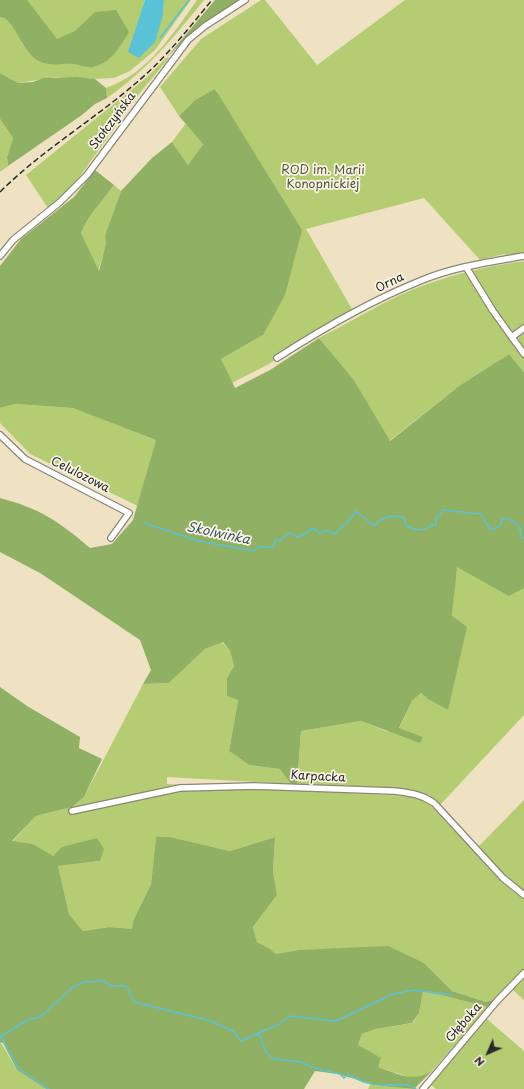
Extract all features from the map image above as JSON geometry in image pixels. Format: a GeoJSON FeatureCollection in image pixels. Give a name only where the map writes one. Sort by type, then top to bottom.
{"type":"FeatureCollection","features":[{"type":"Feature","properties":{"kind":"street","name":"Stołczyńska"},"geometry":{"type":"LineString","coordinates":[[0,256],[13,240],[73,191],[188,40],[205,26],[245,0]]}},
{"type":"Feature","properties":{"kind":"street","name":"Orna"},"geometry":{"type":"LineString","coordinates":[[277,358],[346,317],[421,280],[466,267],[524,256]]}},
{"type":"Feature","properties":{"kind":"street"},"geometry":{"type":"LineString","coordinates":[[466,267],[493,310],[524,354]]}},
{"type":"Feature","properties":{"kind":"street"},"geometry":{"type":"LineString","coordinates":[[512,337],[524,328]]}},
{"type":"Feature","properties":{"kind":"street","name":"Celulozowa"},"geometry":{"type":"LineString","coordinates":[[0,435],[25,459],[129,513],[111,538]]}},
{"type":"Feature","properties":{"kind":"street","name":"Karpacka"},"geometry":{"type":"LineString","coordinates":[[72,811],[180,788],[254,786],[413,793],[424,796],[434,803],[503,878],[524,895]]}},
{"type":"Feature","properties":{"kind":"street","name":"Głęboka"},"geometry":{"type":"LineString","coordinates":[[423,1089],[497,1001],[524,973]]}},
{"type":"Feature","properties":{"kind":"green space"},"geometry":{"type":"Polygon","coordinates":[[[0,0],[145,0],[139,21],[163,15],[164,0],[191,0],[155,50],[130,71],[114,78],[95,79],[56,77],[18,83],[0,73],[0,0]]]}},
{"type":"Feature","properties":{"kind":"green space"},"geometry":{"type":"Polygon","coordinates":[[[0,0],[27,0],[57,39],[75,31],[95,12],[116,10],[129,32],[114,54],[99,65],[86,67],[75,64],[43,63],[33,57],[28,51],[10,23],[0,17],[0,0]]]}},
{"type":"Feature","properties":{"kind":"green space"},"geometry":{"type":"Polygon","coordinates":[[[197,0],[204,0],[182,27],[135,76],[107,98],[106,88],[121,82],[134,73],[158,52],[197,0]]]}},
{"type":"Feature","properties":{"kind":"green space"},"geometry":{"type":"Polygon","coordinates":[[[215,0],[240,0],[197,28],[166,58],[215,0]]]}},
{"type":"Feature","properties":{"kind":"green space","name":"ROD im. Marii Konopnickiej"},"geometry":{"type":"Polygon","coordinates":[[[261,0],[265,0],[317,65],[405,0],[524,0],[524,254],[509,257],[504,254],[480,260],[424,198],[306,229],[353,311],[267,365],[232,383],[221,359],[263,335],[216,89],[195,100],[179,116],[160,87],[201,39],[261,0]]]}},
{"type":"Feature","properties":{"kind":"green space"},"geometry":{"type":"Polygon","coordinates":[[[166,58],[169,58],[139,94],[70,190],[48,208],[26,175],[146,78],[166,58]]]}},
{"type":"Feature","properties":{"kind":"green space"},"geometry":{"type":"Polygon","coordinates":[[[0,73],[18,83],[33,82],[43,78],[76,77],[95,79],[106,88],[107,98],[95,104],[82,115],[8,166],[7,157],[13,138],[0,119],[0,73]]]}},
{"type":"Feature","properties":{"kind":"green space"},"geometry":{"type":"Polygon","coordinates":[[[215,89],[302,230],[285,295],[263,335],[221,359],[235,388],[270,370],[319,338],[354,380],[390,441],[459,386],[509,354],[524,372],[524,588],[509,596],[457,567],[452,616],[467,627],[448,710],[428,699],[421,693],[412,701],[399,728],[423,737],[420,743],[361,721],[301,731],[297,784],[291,784],[280,769],[249,765],[229,751],[238,700],[227,696],[227,678],[234,666],[230,651],[223,642],[205,649],[169,683],[143,684],[151,670],[140,640],[40,573],[0,552],[0,498],[38,511],[59,523],[90,548],[112,544],[133,520],[156,440],[73,408],[15,404],[0,408],[0,266],[21,239],[74,197],[95,170],[114,185],[92,214],[81,233],[99,271],[106,244],[105,235],[121,191],[152,158],[172,142],[188,165],[203,144],[179,116],[195,100],[215,89]]]}},
{"type":"Feature","properties":{"kind":"green space"},"geometry":{"type":"Polygon","coordinates":[[[0,119],[13,138],[7,157],[8,166],[0,172],[0,119]]]}},
{"type":"Feature","properties":{"kind":"green space"},"geometry":{"type":"Polygon","coordinates":[[[186,123],[203,144],[188,165],[172,142],[186,123]]]}},
{"type":"Feature","properties":{"kind":"green space"},"geometry":{"type":"Polygon","coordinates":[[[114,185],[121,191],[105,235],[107,244],[98,271],[81,233],[92,214],[114,185]]]}},
{"type":"Feature","properties":{"kind":"green space"},"geometry":{"type":"Polygon","coordinates":[[[524,261],[524,372],[509,354],[459,386],[389,441],[354,380],[319,338],[400,295],[430,283],[492,266],[524,261]]]}},
{"type":"Feature","properties":{"kind":"green space"},"geometry":{"type":"Polygon","coordinates":[[[15,404],[74,408],[156,440],[138,506],[30,454],[0,423],[0,408],[15,404]]]}},
{"type":"Feature","properties":{"kind":"green space"},"geometry":{"type":"Polygon","coordinates":[[[524,455],[524,715],[440,805],[429,795],[415,791],[297,784],[301,731],[361,721],[386,731],[423,737],[399,729],[412,701],[421,693],[428,699],[452,616],[455,581],[268,578],[134,512],[524,455]]]}},
{"type":"Feature","properties":{"kind":"green space"},"geometry":{"type":"Polygon","coordinates":[[[222,642],[230,651],[234,666],[227,678],[238,700],[229,751],[249,765],[281,769],[291,784],[167,777],[167,784],[410,796],[423,799],[501,880],[524,896],[524,969],[496,999],[486,1002],[452,991],[424,963],[339,949],[298,950],[276,954],[269,948],[257,942],[253,927],[277,895],[273,871],[275,837],[230,851],[170,837],[156,837],[151,884],[133,921],[132,929],[109,927],[83,931],[69,914],[58,866],[100,861],[50,856],[33,844],[12,842],[36,816],[72,807],[84,797],[143,684],[169,683],[205,649],[222,642]]]}},
{"type":"Feature","properties":{"kind":"green space"},"geometry":{"type":"Polygon","coordinates":[[[0,687],[27,706],[80,737],[79,748],[102,759],[84,797],[72,807],[36,816],[12,841],[33,844],[53,856],[62,847],[97,838],[104,849],[100,861],[58,866],[69,914],[83,931],[109,927],[132,929],[133,921],[151,884],[156,837],[170,837],[230,851],[275,837],[273,871],[277,895],[253,927],[257,942],[269,948],[276,954],[298,950],[388,946],[424,963],[452,991],[486,1002],[496,999],[488,1007],[423,992],[419,1013],[412,1023],[376,1029],[362,1034],[358,1045],[381,1058],[378,1067],[399,1075],[412,1077],[425,1075],[432,1071],[414,1089],[381,1086],[337,1074],[315,1071],[304,1089],[46,1089],[17,1070],[3,1043],[0,1042],[0,687]]]}},
{"type":"Feature","properties":{"kind":"green space"},"geometry":{"type":"Polygon","coordinates":[[[524,800],[524,891],[505,875],[478,847],[524,800]]]}},
{"type":"Feature","properties":{"kind":"green space"},"geometry":{"type":"Polygon","coordinates":[[[524,979],[524,1000],[513,990],[524,979]]]}},
{"type":"Feature","properties":{"kind":"green space"},"geometry":{"type":"Polygon","coordinates":[[[423,992],[488,1007],[432,1071],[423,1077],[412,1078],[378,1067],[358,1045],[362,1034],[376,1029],[413,1023],[419,1013],[423,992]]]}},
{"type":"Feature","properties":{"kind":"green space"},"geometry":{"type":"Polygon","coordinates":[[[487,1019],[524,1051],[524,1089],[436,1089],[430,1084],[487,1019]]]}},
{"type":"Feature","properties":{"kind":"green space"},"geometry":{"type":"Polygon","coordinates":[[[0,1041],[17,1070],[46,1089],[0,1089],[0,1041]]]}},
{"type":"Feature","properties":{"kind":"green space"},"geometry":{"type":"Polygon","coordinates":[[[371,1083],[381,1086],[414,1089],[368,1089],[371,1083]]]}},
{"type":"Feature","properties":{"kind":"water"},"geometry":{"type":"Polygon","coordinates":[[[145,0],[164,0],[163,15],[155,42],[139,58],[128,52],[145,0]]]}},
{"type":"Feature","properties":{"kind":"waterway"},"geometry":{"type":"LineString","coordinates":[[160,38],[189,0]]}},
{"type":"Feature","properties":{"kind":"waterway","name":"Skolwinka"},"geometry":{"type":"LineString","coordinates":[[144,523],[198,541],[254,551],[258,547],[273,547],[276,539],[279,541],[289,533],[299,537],[314,528],[320,534],[325,530],[334,534],[345,525],[356,511],[374,526],[384,518],[398,516],[403,517],[407,526],[420,530],[436,525],[436,518],[444,510],[481,514],[489,528],[494,529],[500,526],[502,520],[506,518],[518,525],[521,537],[524,538]]}},
{"type":"Feature","properties":{"kind":"waterway"},"geometry":{"type":"LineString","coordinates":[[1,1036],[28,1020],[40,1017],[73,987],[84,982],[105,981],[110,986],[126,986],[134,1002],[211,1021],[233,1031],[241,1041],[279,1024],[290,1016],[336,1021],[393,994],[414,990],[452,995]]}},
{"type":"Feature","properties":{"kind":"waterway"},"geometry":{"type":"LineString","coordinates":[[256,1034],[260,1036],[266,1052],[274,1059],[301,1062],[314,1068],[340,1074],[344,1078],[348,1074],[356,1079],[371,1084],[410,1085],[416,1089]]}},
{"type":"Feature","properties":{"kind":"waterway"},"geometry":{"type":"LineString","coordinates":[[0,1035],[19,1069],[49,1089]]}},
{"type":"Feature","properties":{"kind":"railway"},"geometry":{"type":"LineString","coordinates":[[0,192],[32,163],[147,74],[176,43],[212,0]]}}]}
